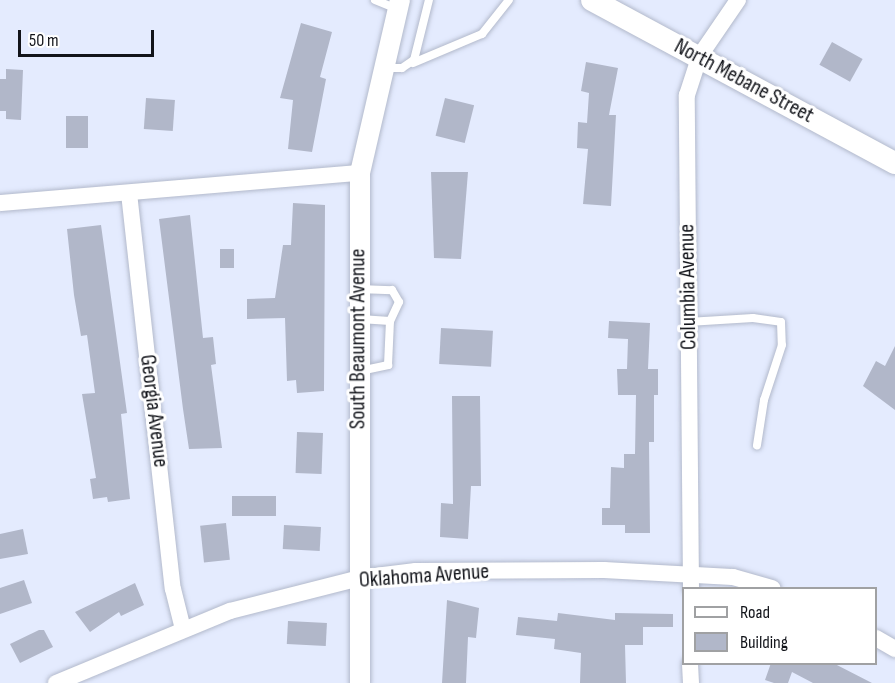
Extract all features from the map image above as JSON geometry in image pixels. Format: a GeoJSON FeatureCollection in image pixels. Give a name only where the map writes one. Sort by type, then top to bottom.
{"type":"FeatureCollection","features":[{"type":"Feature","properties":{"kind":"main road","name":"North Mebane Street"},"geometry":{"type":"LineString","coordinates":[[592,0],[895,163]]}},
{"type":"Feature","properties":{"kind":"street","name":"Columbia Avenue"},"geometry":{"type":"LineString","coordinates":[[691,581],[687,95],[699,57],[738,0]]}},
{"type":"Feature","properties":{"kind":"street","name":"South Beaumont Avenue"},"geometry":{"type":"LineString","coordinates":[[360,683],[357,318],[360,173],[380,67],[399,4]]}},
{"type":"Feature","properties":{"kind":"street"},"geometry":{"type":"LineString","coordinates":[[0,202],[360,173]]}},
{"type":"Feature","properties":{"kind":"street","name":"Georgia Avenue"},"geometry":{"type":"LineString","coordinates":[[129,193],[173,589],[183,628]]}},
{"type":"Feature","properties":{"kind":"street","name":"Oklahoma Avenue"},"geometry":{"type":"LineString","coordinates":[[56,683],[183,628],[278,597],[359,578],[428,571],[691,581],[760,587]]}},
{"type":"Feature","properties":{"kind":"street"},"geometry":{"type":"LineString","coordinates":[[877,639],[895,649]]}},
{"type":"Feature","properties":{"kind":"street"},"geometry":{"type":"LineString","coordinates":[[690,665],[691,683]]}},
{"type":"Feature","properties":{"kind":"lane"},"geometry":{"type":"LineString","coordinates":[[375,0],[399,4]]}},
{"type":"Feature","properties":{"kind":"lane"},"geometry":{"type":"LineString","coordinates":[[412,63],[429,0]]}},
{"type":"Feature","properties":{"kind":"lane"},"geometry":{"type":"LineString","coordinates":[[380,67],[402,68],[482,34],[509,0]]}},
{"type":"Feature","properties":{"kind":"lane"},"geometry":{"type":"LineString","coordinates":[[358,289],[397,293],[398,312],[390,321],[388,365],[358,371]]}},
{"type":"Feature","properties":{"kind":"lane"},"geometry":{"type":"LineString","coordinates":[[357,318],[390,321]]}},
{"type":"Feature","properties":{"kind":"lane"},"geometry":{"type":"LineString","coordinates":[[688,322],[753,318],[781,322],[782,345],[764,400],[757,445]]}},
{"type":"Feature","properties":{"kind":"building"},"geometry":{"type":"Polygon","coordinates":[[[301,23],[332,32],[320,77],[326,79],[312,152],[288,149],[293,100],[280,98],[301,23]]]}},
{"type":"Feature","properties":{"kind":"building"},"geometry":{"type":"Polygon","coordinates":[[[832,42],[863,59],[850,82],[819,65],[832,42]]]}},
{"type":"Feature","properties":{"kind":"building"},"geometry":{"type":"Polygon","coordinates":[[[586,62],[618,68],[609,115],[616,115],[611,206],[583,204],[588,149],[577,148],[578,122],[587,123],[589,93],[581,91],[586,62]]]}},
{"type":"Feature","properties":{"kind":"building"},"geometry":{"type":"Polygon","coordinates":[[[6,69],[23,70],[21,120],[6,119],[6,111],[0,111],[0,79],[6,79],[6,69]]]}},
{"type":"Feature","properties":{"kind":"building"},"geometry":{"type":"Polygon","coordinates":[[[146,98],[175,100],[173,131],[144,129],[146,98]]]}},
{"type":"Feature","properties":{"kind":"building"},"geometry":{"type":"Polygon","coordinates":[[[445,98],[474,105],[465,143],[436,136],[445,98]]]}},
{"type":"Feature","properties":{"kind":"building"},"geometry":{"type":"Polygon","coordinates":[[[66,116],[88,116],[88,148],[66,148],[66,116]]]}},
{"type":"Feature","properties":{"kind":"building"},"geometry":{"type":"Polygon","coordinates":[[[431,172],[468,172],[461,259],[434,258],[431,172]]]}},
{"type":"Feature","properties":{"kind":"building"},"geometry":{"type":"Polygon","coordinates":[[[293,203],[325,205],[324,391],[297,393],[296,380],[287,381],[285,318],[247,319],[247,299],[275,298],[283,245],[291,245],[293,203]]]}},
{"type":"Feature","properties":{"kind":"building"},"geometry":{"type":"Polygon","coordinates":[[[190,215],[203,338],[213,337],[216,364],[211,365],[222,448],[189,449],[183,409],[159,219],[190,215]]]}},
{"type":"Feature","properties":{"kind":"building"},"geometry":{"type":"Polygon","coordinates":[[[101,225],[127,413],[121,414],[130,499],[108,502],[107,497],[93,499],[90,479],[96,478],[82,394],[95,393],[87,335],[81,336],[74,295],[67,229],[101,225]]]}},
{"type":"Feature","properties":{"kind":"building"},"geometry":{"type":"Polygon","coordinates":[[[220,249],[234,249],[234,268],[220,268],[220,249]]]}},
{"type":"Feature","properties":{"kind":"building"},"geometry":{"type":"Polygon","coordinates":[[[609,321],[650,323],[648,369],[658,369],[658,395],[654,395],[654,442],[649,442],[650,533],[625,533],[625,525],[602,525],[602,508],[610,508],[611,467],[624,468],[624,454],[635,454],[636,395],[618,395],[617,369],[627,369],[628,339],[608,338],[609,321]]]}},
{"type":"Feature","properties":{"kind":"building"},"geometry":{"type":"Polygon","coordinates":[[[441,328],[493,331],[491,367],[439,364],[441,328]]]}},
{"type":"Feature","properties":{"kind":"building"},"geometry":{"type":"Polygon","coordinates":[[[895,346],[895,410],[863,386],[876,361],[885,366],[895,346]]]}},
{"type":"Feature","properties":{"kind":"building"},"geometry":{"type":"Polygon","coordinates":[[[452,396],[480,396],[481,486],[471,486],[468,539],[440,537],[441,503],[453,504],[452,396]]]}},
{"type":"Feature","properties":{"kind":"building"},"geometry":{"type":"Polygon","coordinates":[[[297,432],[323,433],[322,474],[296,473],[297,432]]]}},
{"type":"Feature","properties":{"kind":"building"},"geometry":{"type":"Polygon","coordinates":[[[232,496],[276,496],[276,516],[232,516],[232,496]]]}},
{"type":"Feature","properties":{"kind":"building"},"geometry":{"type":"Polygon","coordinates":[[[226,523],[230,560],[204,563],[200,526],[226,523]]]}},
{"type":"Feature","properties":{"kind":"building"},"geometry":{"type":"Polygon","coordinates":[[[284,525],[321,527],[320,551],[283,549],[284,525]]]}},
{"type":"Feature","properties":{"kind":"building"},"geometry":{"type":"Polygon","coordinates":[[[23,529],[28,554],[0,559],[0,534],[23,529]]]}},
{"type":"Feature","properties":{"kind":"building"},"geometry":{"type":"Polygon","coordinates":[[[24,580],[32,603],[0,614],[0,588],[24,580]]]}},
{"type":"Feature","properties":{"kind":"building"},"geometry":{"type":"Polygon","coordinates":[[[135,583],[144,605],[121,616],[119,612],[90,632],[75,612],[135,583]]]}},
{"type":"Feature","properties":{"kind":"building"},"geometry":{"type":"Polygon","coordinates":[[[447,600],[479,608],[476,638],[468,637],[466,683],[442,683],[447,600]]]}},
{"type":"Feature","properties":{"kind":"building"},"geometry":{"type":"Polygon","coordinates":[[[558,613],[615,620],[615,613],[673,614],[673,627],[643,627],[643,645],[625,645],[626,683],[580,683],[581,653],[554,649],[555,639],[516,635],[518,617],[557,621],[558,613]]]}},
{"type":"Feature","properties":{"kind":"building"},"geometry":{"type":"Polygon","coordinates":[[[288,621],[327,623],[326,646],[287,644],[288,621]]]}},
{"type":"Feature","properties":{"kind":"building"},"geometry":{"type":"Polygon","coordinates":[[[39,630],[44,630],[53,647],[20,663],[10,644],[39,630]]]}},
{"type":"Feature","properties":{"kind":"building"},"geometry":{"type":"Polygon","coordinates":[[[770,665],[837,665],[872,683],[813,683],[792,672],[788,683],[774,683],[765,680],[770,665]]]}}]}
